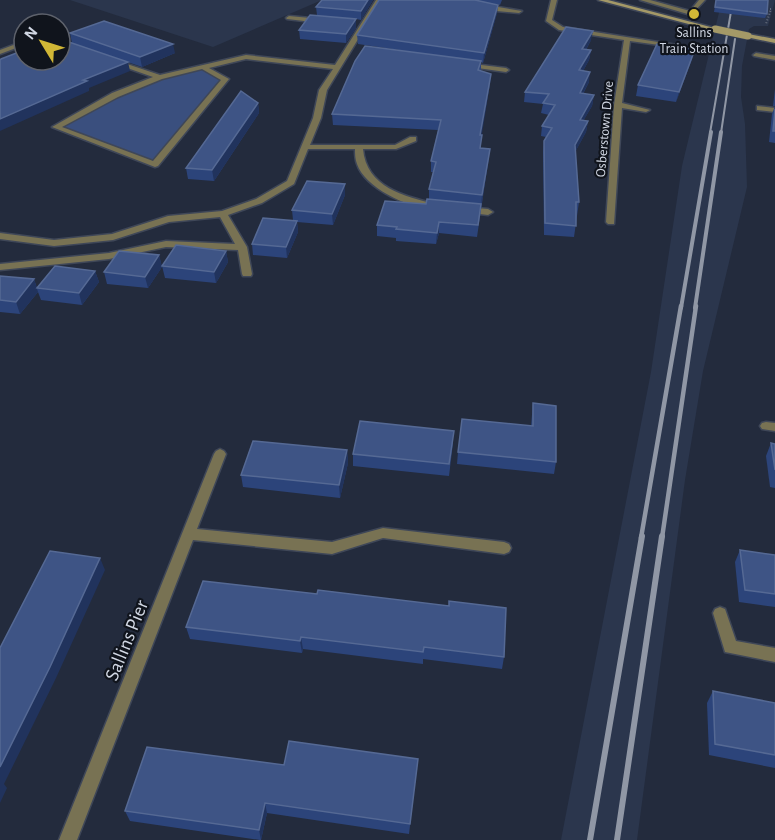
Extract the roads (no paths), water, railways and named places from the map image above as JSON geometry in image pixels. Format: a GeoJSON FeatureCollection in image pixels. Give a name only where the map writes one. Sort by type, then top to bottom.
{"type":"FeatureCollection","features":[{"type":"Feature","properties":{"kind":"street"},"geometry":{"type":"LineString","coordinates":[[0,236],[54,243],[113,237],[168,219],[223,214],[260,201],[291,182],[307,147],[323,90],[347,48],[379,0]]}},
{"type":"Feature","properties":{"kind":"street"},"geometry":{"type":"LineString","coordinates":[[449,0],[486,8],[519,11]]}},
{"type":"Feature","properties":{"kind":"street"},"geometry":{"type":"LineString","coordinates":[[554,0],[549,21],[561,29],[675,45]]}},
{"type":"Feature","properties":{"kind":"street"},"geometry":{"type":"LineString","coordinates":[[601,0],[715,29],[775,41]]}},
{"type":"Feature","properties":{"kind":"street"},"geometry":{"type":"LineString","coordinates":[[646,0],[691,13],[702,0]]}},
{"type":"Feature","properties":{"kind":"street"},"geometry":{"type":"LineString","coordinates":[[289,18],[331,22]]}},
{"type":"Feature","properties":{"kind":"street"},"geometry":{"type":"LineString","coordinates":[[352,24],[363,24]]}},
{"type":"Feature","properties":{"kind":"street","name":"Osberstown Drive"},"geometry":{"type":"LineString","coordinates":[[611,222],[618,105],[627,39]]}},
{"type":"Feature","properties":{"kind":"street"},"geometry":{"type":"LineString","coordinates":[[347,48],[357,49]]}},
{"type":"Feature","properties":{"kind":"street"},"geometry":{"type":"LineString","coordinates":[[756,55],[775,58]]}},
{"type":"Feature","properties":{"kind":"street"},"geometry":{"type":"LineString","coordinates":[[203,67],[225,79],[156,164],[56,127],[115,95],[160,77],[229,59],[246,57],[336,67]]}},
{"type":"Feature","properties":{"kind":"street"},"geometry":{"type":"LineString","coordinates":[[105,58],[160,77]]}},
{"type":"Feature","properties":{"kind":"street"},"geometry":{"type":"LineString","coordinates":[[458,65],[506,70]]}},
{"type":"Feature","properties":{"kind":"street"},"geometry":{"type":"LineString","coordinates":[[618,105],[646,110]]}},
{"type":"Feature","properties":{"kind":"street"},"geometry":{"type":"LineString","coordinates":[[760,108],[775,110]]}},
{"type":"Feature","properties":{"kind":"street"},"geometry":{"type":"LineString","coordinates":[[307,147],[396,147],[413,139]]}},
{"type":"Feature","properties":{"kind":"street"},"geometry":{"type":"LineString","coordinates":[[359,147],[362,166],[386,190],[414,202],[442,207]]}},
{"type":"Feature","properties":{"kind":"street"},"geometry":{"type":"LineString","coordinates":[[453,208],[488,212]]}},
{"type":"Feature","properties":{"kind":"street"},"geometry":{"type":"LineString","coordinates":[[223,214],[243,247],[247,274]]}},
{"type":"Feature","properties":{"kind":"street"},"geometry":{"type":"LineString","coordinates":[[0,267],[109,256],[166,244],[243,247]]}},
{"type":"Feature","properties":{"kind":"street","name":"Sallins Pier"},"geometry":{"type":"LineString","coordinates":[[68,840],[220,454]]}},
{"type":"Feature","properties":{"kind":"street"},"geometry":{"type":"LineString","coordinates":[[190,534],[332,548],[383,533],[504,548]]}},
{"type":"Feature","properties":{"kind":"street"},"geometry":{"type":"LineString","coordinates":[[720,613],[730,647],[775,655]]}},
{"type":"Feature","properties":{"kind":"railway"},"geometry":{"type":"LineString","coordinates":[[710,133],[733,0]]}},
{"type":"Feature","properties":{"kind":"railway"},"geometry":{"type":"LineString","coordinates":[[721,133],[735,39]]}},
{"type":"Feature","properties":{"kind":"railway"},"geometry":{"type":"LineString","coordinates":[[681,308],[711,132]]}},
{"type":"Feature","properties":{"kind":"railway"},"geometry":{"type":"LineString","coordinates":[[695,308],[721,132]]}},
{"type":"Feature","properties":{"kind":"railway"},"geometry":{"type":"LineString","coordinates":[[641,538],[681,306]]}},
{"type":"Feature","properties":{"kind":"railway"},"geometry":{"type":"LineString","coordinates":[[662,538],[696,306]]}},
{"type":"Feature","properties":{"kind":"railway"},"geometry":{"type":"LineString","coordinates":[[590,840],[642,536]]}},
{"type":"Feature","properties":{"kind":"railway"},"geometry":{"type":"LineString","coordinates":[[617,840],[662,536]]}},
{"type":"Feature","properties":{"kind":"place","name":"Sallins Train Station"},"geometry":{"type":"Point","coordinates":[694,14]}}]}
